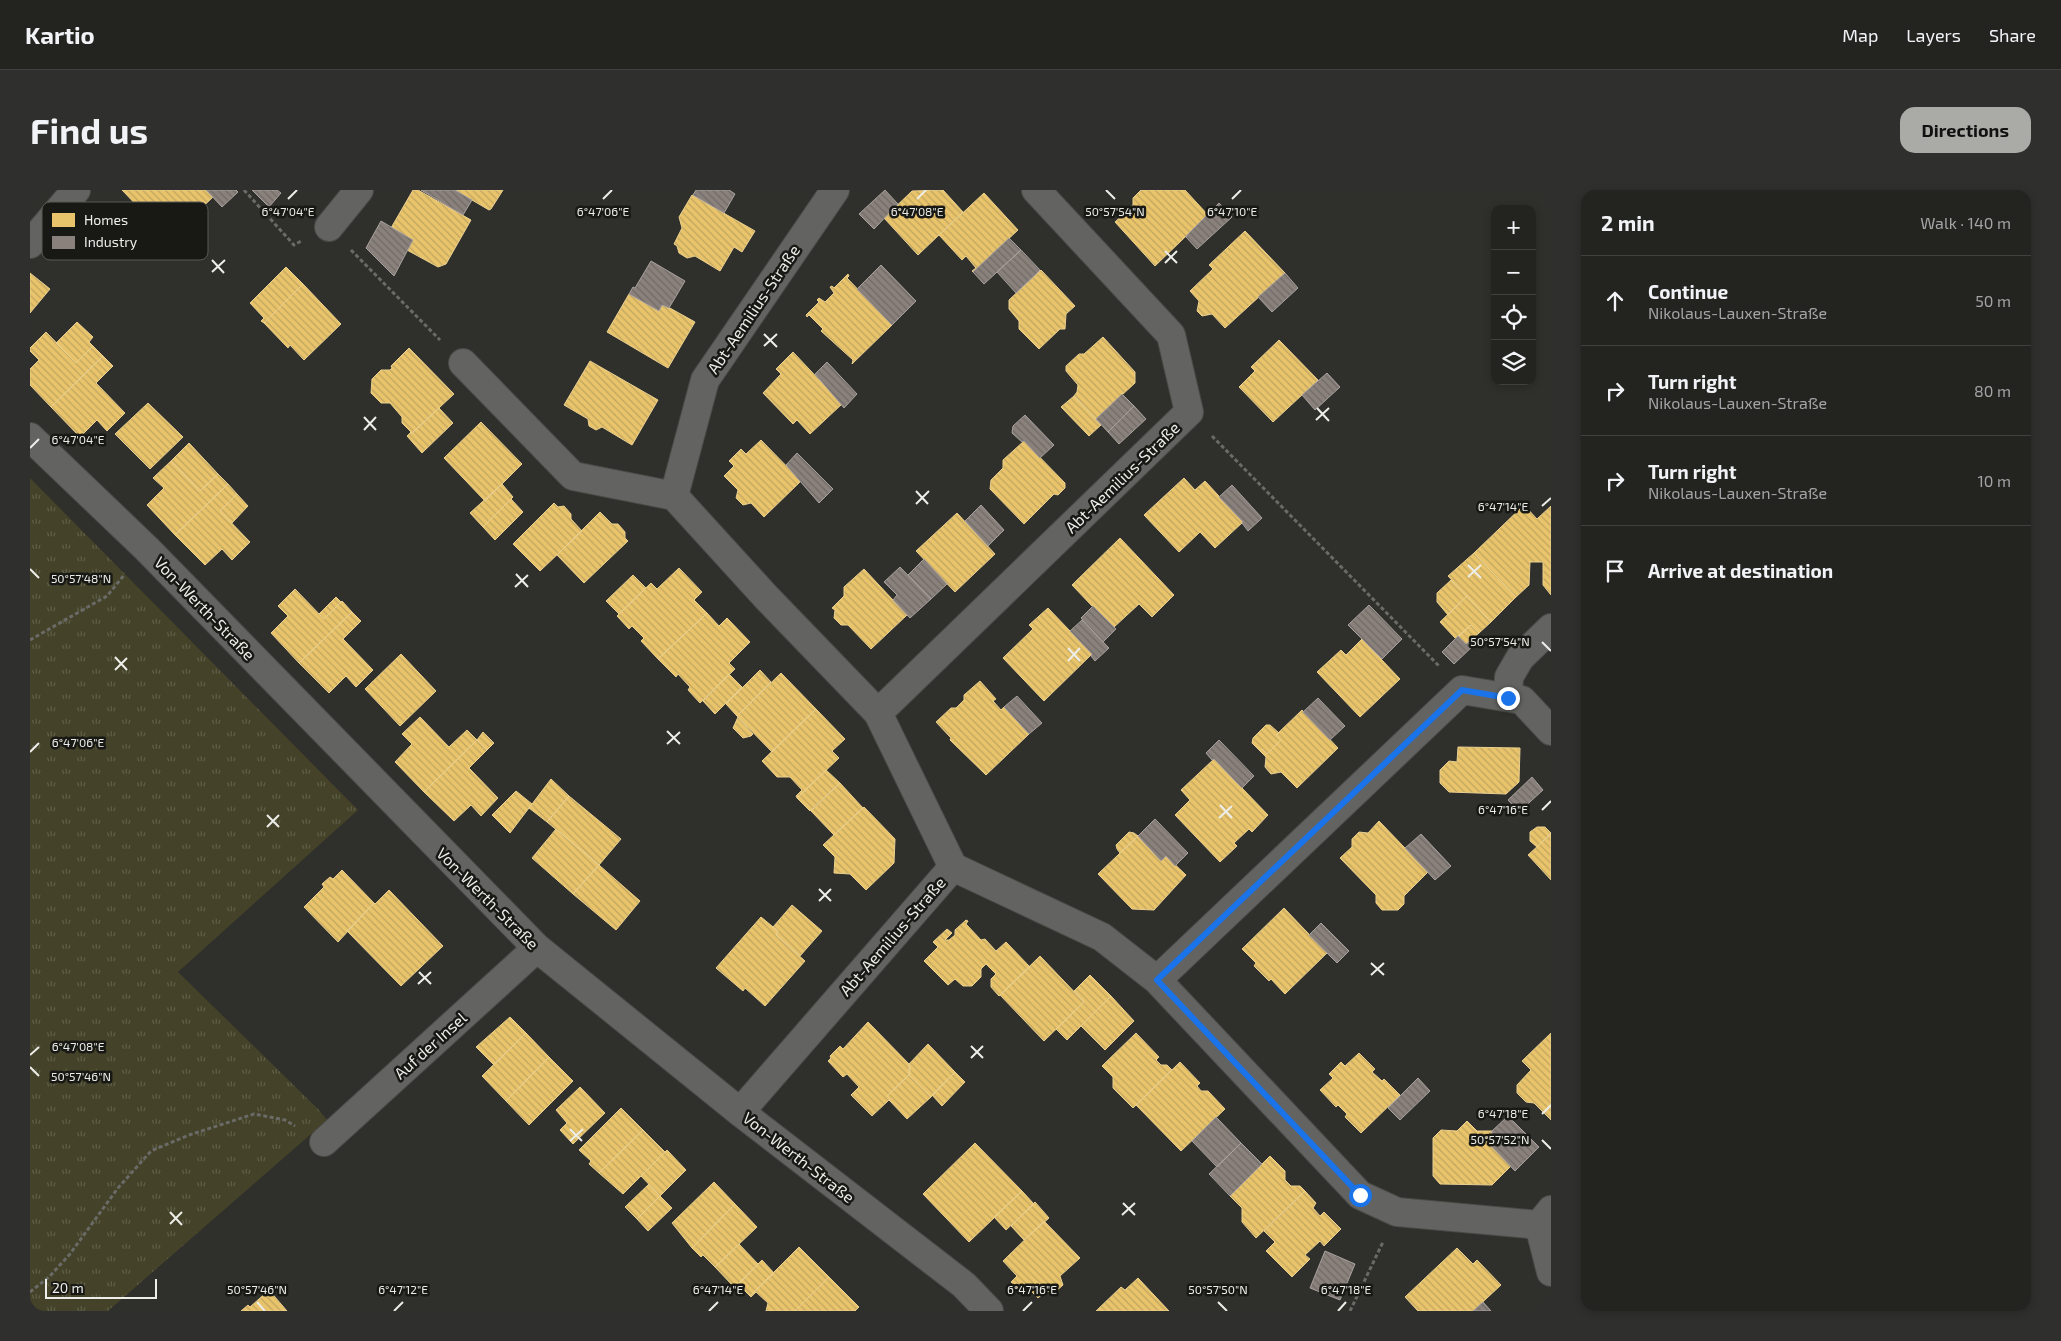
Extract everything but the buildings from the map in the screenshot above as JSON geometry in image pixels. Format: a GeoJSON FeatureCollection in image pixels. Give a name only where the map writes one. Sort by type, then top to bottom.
{"type":"FeatureCollection","features":[{"type":"Feature","properties":{"kind":"street"},"geometry":{"type":"LineString","coordinates":[[66,202],[76,190]]}},
{"type":"Feature","properties":{"kind":"street"},"geometry":{"type":"LineString","coordinates":[[329,227],[359,190]]}},
{"type":"Feature","properties":{"kind":"street","name":"Abt-Aemilius-Straße"},"geometry":{"type":"LineString","coordinates":[[740,1112],[952,867],[878,713],[766,597],[674,496],[705,380],[835,190]]}},
{"type":"Feature","properties":{"kind":"street","name":"Abt-Aemilius-Straße"},"geometry":{"type":"LineString","coordinates":[[878,713],[1189,412],[1171,335],[1036,190]]}},
{"type":"Feature","properties":{"kind":"street"},"geometry":{"type":"LineString","coordinates":[[30,244],[42,230]]}},
{"type":"Feature","properties":{"kind":"street"},"geometry":{"type":"LineString","coordinates":[[463,363],[573,476],[674,496]]}},
{"type":"Feature","properties":{"kind":"street","name":"Von-Werth-Straße"},"geometry":{"type":"LineString","coordinates":[[30,437],[147,549],[537,948],[740,1112],[964,1285],[989,1311]]}},
{"type":"Feature","properties":{"kind":"street"},"geometry":{"type":"LineString","coordinates":[[1508,698],[1509,677],[1520,658],[1551,628]]}},
{"type":"Feature","properties":{"kind":"street"},"geometry":{"type":"LineString","coordinates":[[1157,980],[1462,690],[1522,700],[1551,731]]}},
{"type":"Feature","properties":{"kind":"street"},"geometry":{"type":"LineString","coordinates":[[952,867],[1102,937],[1157,980],[1360,1195],[1397,1212],[1545,1217],[1551,1272]]}},
{"type":"Feature","properties":{"kind":"street","name":"Auf der Insel"},"geometry":{"type":"LineString","coordinates":[[324,1142],[537,948]]}},
{"type":"Feature","properties":{"kind":"path"},"geometry":{"type":"LineString","coordinates":[[244,190],[294,245],[329,227],[463,363]]}},
{"type":"Feature","properties":{"kind":"path"},"geometry":{"type":"LineString","coordinates":[[1189,412],[1462,690]]}},
{"type":"Feature","properties":{"kind":"path"},"geometry":{"type":"LineString","coordinates":[[30,640],[107,596],[147,549]]}},
{"type":"Feature","properties":{"kind":"path"},"geometry":{"type":"LineString","coordinates":[[30,1292],[48,1277],[70,1254],[118,1188],[151,1150],[189,1135],[254,1114],[285,1120],[324,1142]]}},
{"type":"Feature","properties":{"kind":"path"},"geometry":{"type":"LineString","coordinates":[[1350,1311],[1397,1212]]}},
{"type":"Feature","properties":{"kind":"green space"},"geometry":{"type":"Polygon","coordinates":[[[30,478],[358,810],[178,972],[327,1120],[108,1311],[30,1311],[30,478]]]}},
{"type":"Feature","properties":{"kind":"route"},"geometry":{"type":"LineString","coordinates":[[1360,1195],[1157,980],[1462,690],[1508,698]]}}]}
